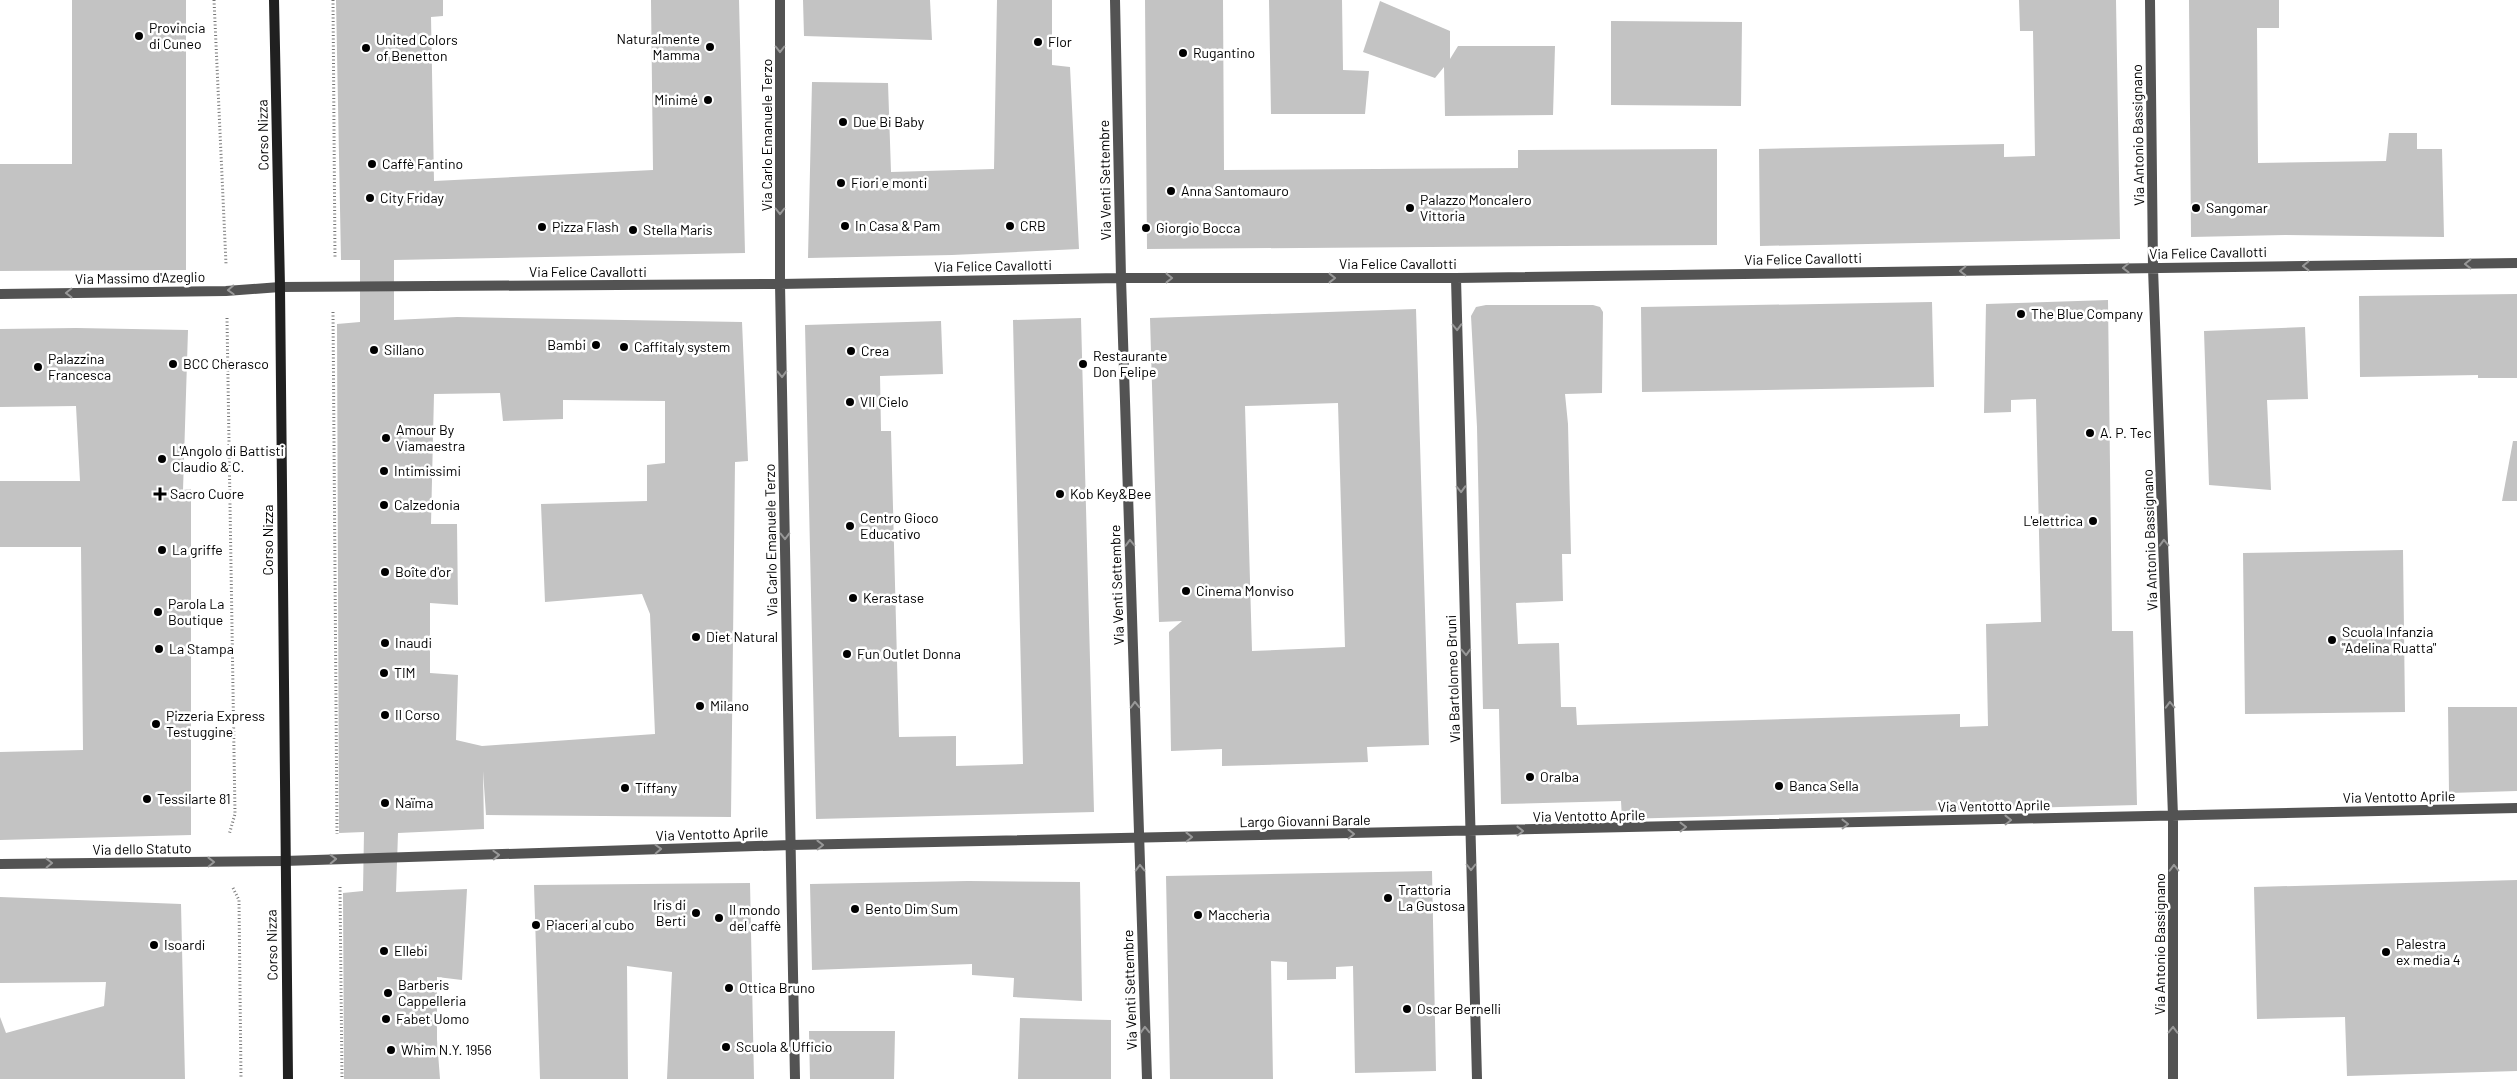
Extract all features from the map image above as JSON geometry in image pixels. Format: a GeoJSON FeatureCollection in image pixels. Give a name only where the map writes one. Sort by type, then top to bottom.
{"type":"FeatureCollection","features":[{"type":"Feature","properties":{"kind":"street","name":"Corso Nizza"},"geometry":{"type":"LineString","coordinates":[[274,0],[280,287],[284,861],[288,1079]]}},
{"type":"Feature","properties":{"kind":"street","name":"Via Carlo Emanuele Terzo"},"geometry":{"type":"LineString","coordinates":[[780,0],[780,284],[795,1079]]}},
{"type":"Feature","properties":{"kind":"street","name":"Via Venti Settembre"},"geometry":{"type":"LineString","coordinates":[[1115,0],[1120,278],[1147,1079]]}},
{"type":"Feature","properties":{"kind":"street","name":"Via Antonio Bassignano"},"geometry":{"type":"LineString","coordinates":[[2150,0],[2154,268],[2173,816],[2172,1079]]}},
{"type":"Feature","properties":{"kind":"street","name":"Via Felice Cavallotti"},"geometry":{"type":"LineString","coordinates":[[280,287],[780,284],[1120,278],[1456,278],[2517,264]]}},
{"type":"Feature","properties":{"kind":"street","name":"Via Bartolomeo Bruni"},"geometry":{"type":"LineString","coordinates":[[1456,278],[1472,830],[1477,1079]]}},
{"type":"Feature","properties":{"kind":"street","name":"Via Massimo d'Azeglio"},"geometry":{"type":"LineString","coordinates":[[0,294],[226,291],[280,287]]}},
{"type":"Feature","properties":{"kind":"street","name":"Via Ventotto Aprile"},"geometry":{"type":"LineString","coordinates":[[1472,830],[2517,808]]}},
{"type":"Feature","properties":{"kind":"street","name":"Largo Giovanni Barale"},"geometry":{"type":"LineString","coordinates":[[1140,838],[1472,830]]}},
{"type":"Feature","properties":{"kind":"street","name":"Via Ventotto Aprile"},"geometry":{"type":"LineString","coordinates":[[284,861],[791,845],[1140,838]]}},
{"type":"Feature","properties":{"kind":"street","name":"Via dello Statuto"},"geometry":{"type":"LineString","coordinates":[[0,864],[284,861]]}},
{"type":"Feature","properties":{"kind":"path"},"geometry":{"type":"LineString","coordinates":[[214,0],[226,291],[235,814],[229,832],[229,862],[230,882],[239,900],[241,1079]]}},
{"type":"Feature","properties":{"kind":"path"},"geometry":{"type":"LineString","coordinates":[[333,0],[335,287],[331,326],[337,840],[340,859],[342,1079]]}},
{"type":"Feature","properties":{"kind":"building"},"geometry":{"type":"Polygon","coordinates":[[[72,0],[186,0],[186,270],[0,271],[0,164],[72,164],[72,0]]]}},
{"type":"Feature","properties":{"kind":"building"},"geometry":{"type":"Polygon","coordinates":[[[336,0],[443,0],[443,16],[431,17],[434,181],[653,170],[651,0],[739,0],[745,253],[394,260],[394,320],[457,317],[742,322],[748,461],[735,462],[731,817],[486,815],[483,771],[484,829],[398,833],[396,892],[467,889],[462,980],[437,977],[437,1040],[440,1079],[344,1079],[343,893],[363,891],[364,832],[339,833],[337,324],[360,322],[360,260],[341,260],[336,0]],[[500,393],[434,394],[431,524],[457,524],[458,605],[430,603],[430,673],[458,675],[456,740],[482,746],[655,734],[650,614],[642,594],[545,602],[541,504],[647,501],[647,465],[665,463],[665,401],[563,400],[563,419],[503,421],[500,393]]]}},
{"type":"Feature","properties":{"kind":"building"},"geometry":{"type":"Polygon","coordinates":[[[803,0],[930,0],[932,40],[804,36],[803,0]]]}},
{"type":"Feature","properties":{"kind":"building"},"geometry":{"type":"Polygon","coordinates":[[[997,0],[1052,0],[1052,65],[1070,67],[1079,249],[952,255],[808,258],[812,82],[888,83],[891,172],[994,169],[997,0]]]}},
{"type":"Feature","properties":{"kind":"building"},"geometry":{"type":"Polygon","coordinates":[[[1145,0],[1223,0],[1224,170],[1518,168],[1518,150],[1717,149],[1717,245],[1147,249],[1145,0]]]}},
{"type":"Feature","properties":{"kind":"building"},"geometry":{"type":"Polygon","coordinates":[[[1269,0],[1342,0],[1343,70],[1369,71],[1365,114],[1271,114],[1269,0]]]}},
{"type":"Feature","properties":{"kind":"building"},"geometry":{"type":"Polygon","coordinates":[[[2019,0],[2116,0],[2120,239],[1760,246],[1759,149],[2004,144],[2004,157],[2035,156],[2033,31],[2020,31],[2019,0]]]}},
{"type":"Feature","properties":{"kind":"building"},"geometry":{"type":"Polygon","coordinates":[[[2189,0],[2279,0],[2279,28],[2257,28],[2258,163],[2386,161],[2389,133],[2417,133],[2417,149],[2442,149],[2444,237],[2285,235],[2191,237],[2189,0]]]}},
{"type":"Feature","properties":{"kind":"building"},"geometry":{"type":"Polygon","coordinates":[[[1380,1],[1450,31],[1450,59],[1458,46],[1555,46],[1553,115],[1445,116],[1444,67],[1435,78],[1363,52],[1380,1]]]}},
{"type":"Feature","properties":{"kind":"building"},"geometry":{"type":"Polygon","coordinates":[[[1611,21],[1742,22],[1741,106],[1611,105],[1611,21]]]}},
{"type":"Feature","properties":{"kind":"building"},"geometry":{"type":"Polygon","coordinates":[[[2517,294],[2517,378],[2478,378],[2478,375],[2360,377],[2359,296],[2517,294]]]}},
{"type":"Feature","properties":{"kind":"building"},"geometry":{"type":"Polygon","coordinates":[[[2108,300],[2112,631],[2133,631],[2137,805],[1622,819],[1621,801],[1501,804],[1499,709],[1483,709],[1477,427],[1471,316],[1476,307],[1486,305],[1593,305],[1600,307],[1603,312],[1602,393],[1565,394],[1568,424],[1571,554],[1562,554],[1563,601],[1516,603],[1518,644],[1559,643],[1561,707],[1576,707],[1577,725],[1960,714],[1960,727],[1988,726],[1986,624],[2041,622],[2036,399],[2011,400],[2011,412],[1984,413],[1986,304],[2108,300]]]}},
{"type":"Feature","properties":{"kind":"building"},"geometry":{"type":"Polygon","coordinates":[[[1932,302],[1934,387],[1642,392],[1641,307],[1932,302]]]}},
{"type":"Feature","properties":{"kind":"building"},"geometry":{"type":"Polygon","coordinates":[[[1416,309],[1429,745],[1367,747],[1368,762],[1222,766],[1222,749],[1171,751],[1169,632],[1182,621],[1159,622],[1150,318],[1416,309]],[[1338,403],[1245,406],[1252,651],[1345,647],[1338,403]]]}},
{"type":"Feature","properties":{"kind":"building"},"geometry":{"type":"Polygon","coordinates":[[[1081,318],[1094,812],[816,819],[805,325],[941,321],[943,374],[880,376],[881,431],[891,431],[899,737],[956,736],[956,766],[1023,764],[1013,320],[1081,318]]]}},
{"type":"Feature","properties":{"kind":"building"},"geometry":{"type":"Polygon","coordinates":[[[2305,327],[2308,399],[2267,400],[2271,490],[2209,485],[2204,331],[2305,327]]]}},
{"type":"Feature","properties":{"kind":"building"},"geometry":{"type":"Polygon","coordinates":[[[0,329],[188,330],[183,490],[191,489],[191,835],[0,840],[0,752],[83,750],[81,547],[0,547],[0,481],[80,481],[76,406],[0,407],[0,329]]]}},
{"type":"Feature","properties":{"kind":"building"},"geometry":{"type":"Polygon","coordinates":[[[2513,441],[2517,441],[2517,501],[2502,501],[2513,441]]]}},
{"type":"Feature","properties":{"kind":"building"},"geometry":{"type":"Polygon","coordinates":[[[2403,550],[2405,712],[2245,714],[2243,553],[2403,550]]]}},
{"type":"Feature","properties":{"kind":"building"},"geometry":{"type":"Polygon","coordinates":[[[2448,707],[2517,707],[2517,791],[2449,793],[2448,707]]]}},
{"type":"Feature","properties":{"kind":"building"},"geometry":{"type":"Polygon","coordinates":[[[1432,871],[1436,1071],[1355,1073],[1353,966],[1336,967],[1336,979],[1287,980],[1287,962],[1271,961],[1273,1079],[1170,1079],[1166,876],[1432,871]]]}},
{"type":"Feature","properties":{"kind":"building","name":"Palestra ex media 4"},"geometry":{"type":"Polygon","coordinates":[[[2517,880],[2517,1071],[2347,1076],[2345,1017],[2257,1019],[2254,887],[2517,880]]]}},
{"type":"Feature","properties":{"kind":"building"},"geometry":{"type":"Polygon","coordinates":[[[968,881],[1080,882],[1082,1001],[1013,997],[1014,978],[972,975],[972,964],[812,970],[810,884],[968,881]]]}},
{"type":"Feature","properties":{"kind":"building"},"geometry":{"type":"Polygon","coordinates":[[[750,883],[754,1079],[667,1079],[672,972],[627,966],[628,1079],[540,1079],[534,885],[750,883]]]}},
{"type":"Feature","properties":{"kind":"building"},"geometry":{"type":"Polygon","coordinates":[[[0,897],[181,904],[185,1079],[0,1079],[0,1017],[6,1033],[104,1006],[106,982],[0,983],[0,897]]]}},
{"type":"Feature","properties":{"kind":"building"},"geometry":{"type":"Polygon","coordinates":[[[1020,1018],[1111,1020],[1111,1079],[1018,1079],[1020,1018]]]}},
{"type":"Feature","properties":{"kind":"building"},"geometry":{"type":"Polygon","coordinates":[[[809,1031],[895,1031],[894,1079],[810,1079],[809,1031]]]}},
{"type":"Feature","properties":{"kind":"place","name":"Provincia di Cuneo"},"geometry":{"type":"Point","coordinates":[139,36]}},
{"type":"Feature","properties":{"kind":"place","name":"Flor"},"geometry":{"type":"Point","coordinates":[1038,42]}},
{"type":"Feature","properties":{"kind":"place","name":"Naturalmente Mamma"},"geometry":{"type":"Point","coordinates":[710,47]}},
{"type":"Feature","properties":{"kind":"place","name":"United Colors of Benetton"},"geometry":{"type":"Point","coordinates":[366,48]}},
{"type":"Feature","properties":{"kind":"place","name":"Rugantino"},"geometry":{"type":"Point","coordinates":[1183,53]}},
{"type":"Feature","properties":{"kind":"place","name":"Minimé"},"geometry":{"type":"Point","coordinates":[708,100]}},
{"type":"Feature","properties":{"kind":"place","name":"Due Bi Baby"},"geometry":{"type":"Point","coordinates":[843,122]}},
{"type":"Feature","properties":{"kind":"place","name":"Caffè Fantino"},"geometry":{"type":"Point","coordinates":[372,164]}},
{"type":"Feature","properties":{"kind":"place","name":"Fiori e monti"},"geometry":{"type":"Point","coordinates":[841,183]}},
{"type":"Feature","properties":{"kind":"place","name":"Anna Santomauro"},"geometry":{"type":"Point","coordinates":[1171,191]}},
{"type":"Feature","properties":{"kind":"place","name":"City Friday"},"geometry":{"type":"Point","coordinates":[370,198]}},
{"type":"Feature","properties":{"kind":"place","name":"Palazzo Moncalero Vittoria"},"geometry":{"type":"Point","coordinates":[1410,208]}},
{"type":"Feature","properties":{"kind":"place","name":"Sangomar"},"geometry":{"type":"Point","coordinates":[2196,208]}},
{"type":"Feature","properties":{"kind":"place","name":"In Casa & Pam"},"geometry":{"type":"Point","coordinates":[845,226]}},
{"type":"Feature","properties":{"kind":"place","name":"CRB"},"geometry":{"type":"Point","coordinates":[1010,226]}},
{"type":"Feature","properties":{"kind":"place","name":"Pizza Flash"},"geometry":{"type":"Point","coordinates":[542,227]}},
{"type":"Feature","properties":{"kind":"place","name":"Giorgio Bocca"},"geometry":{"type":"Point","coordinates":[1146,228]}},
{"type":"Feature","properties":{"kind":"place","name":"Stella Maris"},"geometry":{"type":"Point","coordinates":[633,230]}},
{"type":"Feature","properties":{"kind":"place","name":"The Blue Company"},"geometry":{"type":"Point","coordinates":[2021,314]}},
{"type":"Feature","properties":{"kind":"place","name":"Bambi"},"geometry":{"type":"Point","coordinates":[596,345]}},
{"type":"Feature","properties":{"kind":"place","name":"Caffitaly system"},"geometry":{"type":"Point","coordinates":[624,347]}},
{"type":"Feature","properties":{"kind":"place","name":"Sillano"},"geometry":{"type":"Point","coordinates":[374,350]}},
{"type":"Feature","properties":{"kind":"place","name":"Crea"},"geometry":{"type":"Point","coordinates":[851,351]}},
{"type":"Feature","properties":{"kind":"place","name":"BCC Cherasco"},"geometry":{"type":"Point","coordinates":[173,364]}},
{"type":"Feature","properties":{"kind":"place","name":"Restaurante Don Felipe"},"geometry":{"type":"Point","coordinates":[1083,364]}},
{"type":"Feature","properties":{"kind":"place","name":"Palazzina Francesca"},"geometry":{"type":"Point","coordinates":[38,367]}},
{"type":"Feature","properties":{"kind":"place","name":"VII Cielo"},"geometry":{"type":"Point","coordinates":[850,402]}},
{"type":"Feature","properties":{"kind":"place","name":"A. P. Tec"},"geometry":{"type":"Point","coordinates":[2090,433]}},
{"type":"Feature","properties":{"kind":"place","name":"Amour By Viamaestra"},"geometry":{"type":"Point","coordinates":[386,438]}},
{"type":"Feature","properties":{"kind":"place","name":"L'Angolo di Battisti Claudio & C."},"geometry":{"type":"Point","coordinates":[162,459]}},
{"type":"Feature","properties":{"kind":"place","name":"Intimissimi"},"geometry":{"type":"Point","coordinates":[384,471]}},
{"type":"Feature","properties":{"kind":"place","name":"Sacro Cuore"},"geometry":{"type":"Point","coordinates":[160,494]}},
{"type":"Feature","properties":{"kind":"place","name":"Kob Key&Bee"},"geometry":{"type":"Point","coordinates":[1060,494]}},
{"type":"Feature","properties":{"kind":"place","name":"Calzedonia"},"geometry":{"type":"Point","coordinates":[384,505]}},
{"type":"Feature","properties":{"kind":"place","name":"L'elettrica"},"geometry":{"type":"Point","coordinates":[2093,521]}},
{"type":"Feature","properties":{"kind":"place","name":"Centro Gioco Educativo"},"geometry":{"type":"Point","coordinates":[850,526]}},
{"type":"Feature","properties":{"kind":"place","name":"La griffe"},"geometry":{"type":"Point","coordinates":[162,550]}},
{"type":"Feature","properties":{"kind":"place","name":"Boîte d'or"},"geometry":{"type":"Point","coordinates":[385,572]}},
{"type":"Feature","properties":{"kind":"place","name":"Cinema Monviso"},"geometry":{"type":"Point","coordinates":[1186,591]}},
{"type":"Feature","properties":{"kind":"place","name":"Kerastase"},"geometry":{"type":"Point","coordinates":[853,598]}},
{"type":"Feature","properties":{"kind":"place","name":"Parola La Boutique"},"geometry":{"type":"Point","coordinates":[158,612]}},
{"type":"Feature","properties":{"kind":"place","name":"Diet Natural"},"geometry":{"type":"Point","coordinates":[696,637]}},
{"type":"Feature","properties":{"kind":"place","name":"Scuola Infanzia \"Adelina Ruatta\""},"geometry":{"type":"Point","coordinates":[2332,640]}},
{"type":"Feature","properties":{"kind":"place","name":"Inaudi"},"geometry":{"type":"Point","coordinates":[385,643]}},
{"type":"Feature","properties":{"kind":"place","name":"La Stampa"},"geometry":{"type":"Point","coordinates":[159,649]}},
{"type":"Feature","properties":{"kind":"place","name":"Fun Outlet Donna"},"geometry":{"type":"Point","coordinates":[847,654]}},
{"type":"Feature","properties":{"kind":"place","name":"TIM"},"geometry":{"type":"Point","coordinates":[384,673]}},
{"type":"Feature","properties":{"kind":"place","name":"Milano"},"geometry":{"type":"Point","coordinates":[700,706]}},
{"type":"Feature","properties":{"kind":"place","name":"Il Corso"},"geometry":{"type":"Point","coordinates":[385,715]}},
{"type":"Feature","properties":{"kind":"place","name":"Pizzeria Express Testuggine"},"geometry":{"type":"Point","coordinates":[156,724]}},
{"type":"Feature","properties":{"kind":"place","name":"Oralba"},"geometry":{"type":"Point","coordinates":[1530,777]}},
{"type":"Feature","properties":{"kind":"place","name":"Banca Sella"},"geometry":{"type":"Point","coordinates":[1779,786]}},
{"type":"Feature","properties":{"kind":"place","name":"Tiffany"},"geometry":{"type":"Point","coordinates":[625,788]}},
{"type":"Feature","properties":{"kind":"place","name":"Tessilarte 81"},"geometry":{"type":"Point","coordinates":[147,799]}},
{"type":"Feature","properties":{"kind":"place","name":"Naïma"},"geometry":{"type":"Point","coordinates":[385,803]}},
{"type":"Feature","properties":{"kind":"place","name":"Trattoria La Gustosa"},"geometry":{"type":"Point","coordinates":[1388,898]}},
{"type":"Feature","properties":{"kind":"place","name":"Bento Dim Sum"},"geometry":{"type":"Point","coordinates":[855,909]}},
{"type":"Feature","properties":{"kind":"place","name":"Iris di Berti"},"geometry":{"type":"Point","coordinates":[696,913]}},
{"type":"Feature","properties":{"kind":"place","name":"Maccherìa"},"geometry":{"type":"Point","coordinates":[1198,915]}},
{"type":"Feature","properties":{"kind":"place","name":"Il mondo del caffè"},"geometry":{"type":"Point","coordinates":[719,918]}},
{"type":"Feature","properties":{"kind":"place","name":"Piaceri al cubo"},"geometry":{"type":"Point","coordinates":[536,925]}},
{"type":"Feature","properties":{"kind":"place","name":"Isoardi"},"geometry":{"type":"Point","coordinates":[154,945]}},
{"type":"Feature","properties":{"kind":"place","name":"Ellebi"},"geometry":{"type":"Point","coordinates":[384,951]}},
{"type":"Feature","properties":{"kind":"place","name":"Palestra ex media 4"},"geometry":{"type":"Point","coordinates":[2386,952]}},
{"type":"Feature","properties":{"kind":"place","name":"Ottica Bruno"},"geometry":{"type":"Point","coordinates":[729,988]}},
{"type":"Feature","properties":{"kind":"place","name":"Barberis Cappelleria"},"geometry":{"type":"Point","coordinates":[388,993]}},
{"type":"Feature","properties":{"kind":"place","name":"Oscar Bernelli"},"geometry":{"type":"Point","coordinates":[1407,1009]}},
{"type":"Feature","properties":{"kind":"place","name":"Fabet Uomo"},"geometry":{"type":"Point","coordinates":[386,1019]}},
{"type":"Feature","properties":{"kind":"place","name":"Scuola & Ufficio"},"geometry":{"type":"Point","coordinates":[726,1047]}},
{"type":"Feature","properties":{"kind":"place","name":"Whim N.Y. 1956"},"geometry":{"type":"Point","coordinates":[391,1050]}}]}
